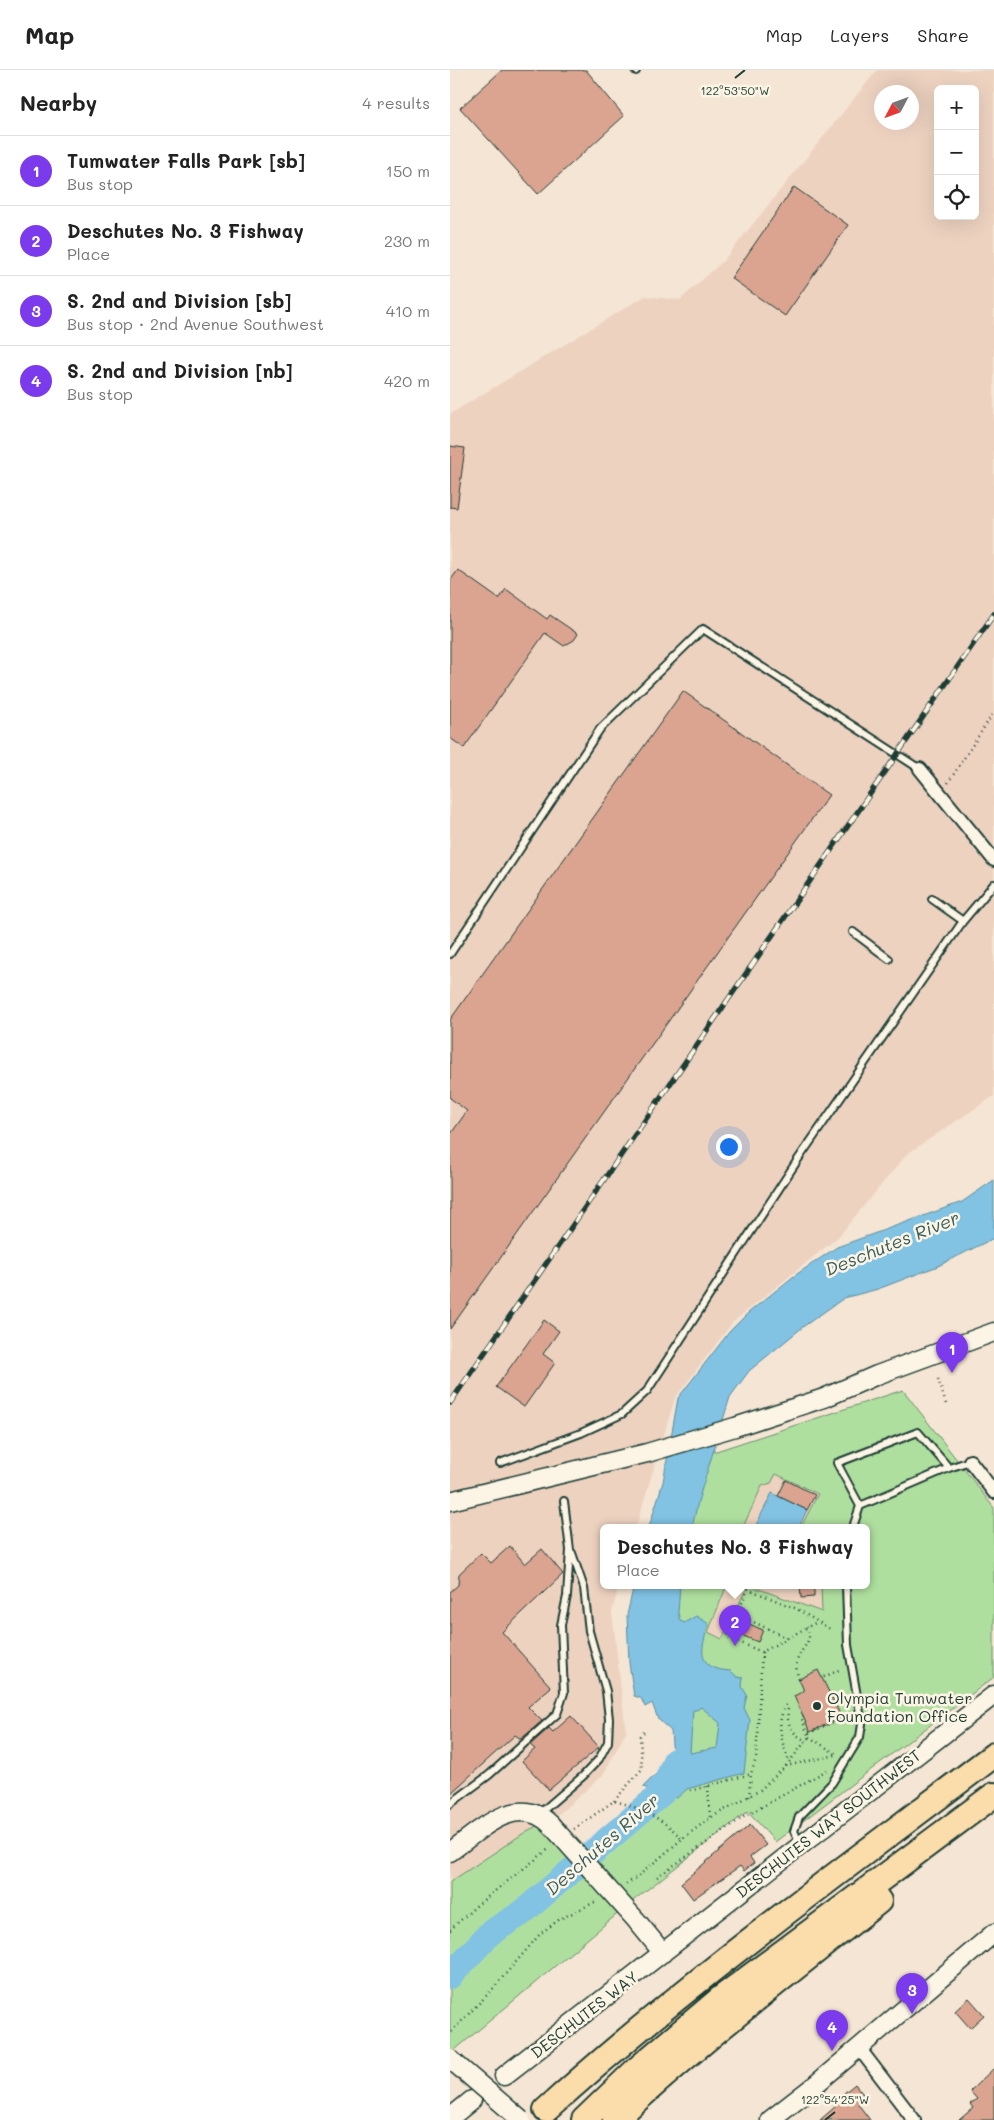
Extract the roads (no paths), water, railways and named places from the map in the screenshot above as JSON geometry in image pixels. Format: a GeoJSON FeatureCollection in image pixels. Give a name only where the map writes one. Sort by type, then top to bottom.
{"type":"FeatureCollection","features":[{"type":"Feature","properties":{"kind":"highway"},"geometry":{"type":"LineString","coordinates":[[546,2110],[604,2058],[710,1972],[994,1755]]}},
{"type":"Feature","properties":{"kind":"highway"},"geometry":{"type":"LineString","coordinates":[[584,2120],[636,2070],[720,1999],[901,1867],[994,1795]]}},
{"type":"Feature","properties":{"kind":"highway"},"geometry":{"type":"LineString","coordinates":[[615,2120],[726,2023],[994,1810]]}},
{"type":"Feature","properties":{"kind":"main road"},"geometry":{"type":"LineString","coordinates":[[450,1500],[647,1453],[824,1398],[877,1375],[994,1332]]}},
{"type":"Feature","properties":{"kind":"main road","name":"DESCHUTES WAY SOUTHWEST"},"geometry":{"type":"LineString","coordinates":[[663,1952],[994,1695]]}},
{"type":"Feature","properties":{"kind":"main road"},"geometry":{"type":"LineString","coordinates":[[450,1852],[496,1819],[512,1812],[528,1812],[545,1820],[663,1952]]}},
{"type":"Feature","properties":{"kind":"main road"},"geometry":{"type":"LineString","coordinates":[[770,2120],[859,2048],[994,1933]]}},
{"type":"Feature","properties":{"kind":"main road","name":"DESCHUTES WAY"},"geometry":{"type":"LineString","coordinates":[[504,2076],[663,1952]]}},
{"type":"Feature","properties":{"kind":"main road"},"geometry":{"type":"LineString","coordinates":[[450,2059],[521,2120]]}},
{"type":"Feature","properties":{"kind":"main road"},"geometry":{"type":"LineString","coordinates":[[450,2118],[472,2100]]}},
{"type":"Feature","properties":{"kind":"street"},"geometry":{"type":"LineString","coordinates":[[920,769],[994,860]]}},
{"type":"Feature","properties":{"kind":"street"},"geometry":{"type":"LineString","coordinates":[[970,1461],[994,1492]]}},
{"type":"Feature","properties":{"kind":"street"},"geometry":{"type":"LineString","coordinates":[[859,2048],[914,2120]]}},
{"type":"Feature","properties":{"kind":"lane"},"geometry":{"type":"LineString","coordinates":[[450,954],[600,729],[704,629],[920,769]]}},
{"type":"Feature","properties":{"kind":"lane"},"geometry":{"type":"LineString","coordinates":[[500,1463],[582,1433],[622,1414],[647,1391],[797,1161],[964,920],[994,884]]}},
{"type":"Feature","properties":{"kind":"lane"},"geometry":{"type":"LineString","coordinates":[[932,899],[964,920]]}},
{"type":"Feature","properties":{"kind":"lane"},"geometry":{"type":"LineString","coordinates":[[853,932],[889,959]]}},
{"type":"Feature","properties":{"kind":"lane"},"geometry":{"type":"LineString","coordinates":[[854,1524],[860,1506],[837,1463],[918,1432],[949,1468]]}},
{"type":"Feature","properties":{"kind":"lane"},"geometry":{"type":"LineString","coordinates":[[860,1506],[970,1461]]}},
{"type":"Feature","properties":{"kind":"lane"},"geometry":{"type":"LineString","coordinates":[[450,1804],[489,1775],[557,1714],[564,1693],[561,1625],[567,1596],[570,1550],[564,1501]]}},
{"type":"Feature","properties":{"kind":"lane"},"geometry":{"type":"LineString","coordinates":[[545,1820],[594,1764],[608,1742],[609,1719],[606,1691],[589,1631],[584,1588],[570,1550]]}},
{"type":"Feature","properties":{"kind":"lane"},"geometry":{"type":"LineString","coordinates":[[800,1844],[794,1831],[797,1820],[832,1783],[860,1737],[862,1724],[848,1639],[846,1589]]}},
{"type":"Feature","properties":{"kind":"water"},"geometry":{"type":"Polygon","coordinates":[[[994,1180],[994,1238],[938,1266],[878,1289],[844,1298],[804,1326],[749,1371],[730,1397],[693,1524],[650,1524],[663,1482],[678,1398],[730,1331],[748,1313],[794,1276],[837,1247],[962,1202],[994,1180]]]}},
{"type":"Feature","properties":{"kind":"water"},"geometry":{"type":"Polygon","coordinates":[[[772,1493],[807,1510],[800,1524],[756,1524],[772,1493]]]}},
{"type":"Feature","properties":{"kind":"water"},"geometry":{"type":"Polygon","coordinates":[[[633,1589],[680,1589],[678,1613],[680,1620],[684,1623],[696,1616],[709,1624],[703,1650],[706,1662],[720,1669],[731,1671],[737,1677],[743,1678],[742,1687],[747,1695],[744,1708],[750,1720],[744,1773],[687,1789],[677,1798],[643,1787],[673,1757],[671,1731],[658,1719],[652,1703],[645,1707],[641,1698],[634,1696],[629,1663],[627,1615],[633,1589]],[[701,1707],[693,1710],[690,1753],[717,1748],[720,1723],[701,1707]]]}},
{"type":"Feature","properties":{"kind":"waterway","name":"Deschutes River"},"geometry":{"type":"LineString","coordinates":[[450,1976],[490,1933],[522,1913],[662,1793],[675,1761]]}},
{"type":"Feature","properties":{"kind":"railway"},"geometry":{"type":"LineString","coordinates":[[450,1403],[994,614]]}},
{"type":"Feature","properties":{"kind":"place","name":"Tumwater Falls Park [sb]"},"geometry":{"type":"Point","coordinates":[952,1373]}},
{"type":"Feature","properties":{"kind":"place","name":"Deschutes No. 3 Fishway"},"geometry":{"type":"Point","coordinates":[735,1646]}},
{"type":"Feature","properties":{"kind":"place","name":"Olympia Tumwater Foundation Office"},"geometry":{"type":"Point","coordinates":[817,1706]}},
{"type":"Feature","properties":{"kind":"place","name":"S. 2nd and Division [sb]"},"geometry":{"type":"Point","coordinates":[912,2014]}},
{"type":"Feature","properties":{"kind":"place","name":"S. 2nd and Division [nb]"},"geometry":{"type":"Point","coordinates":[832,2051]}}]}
